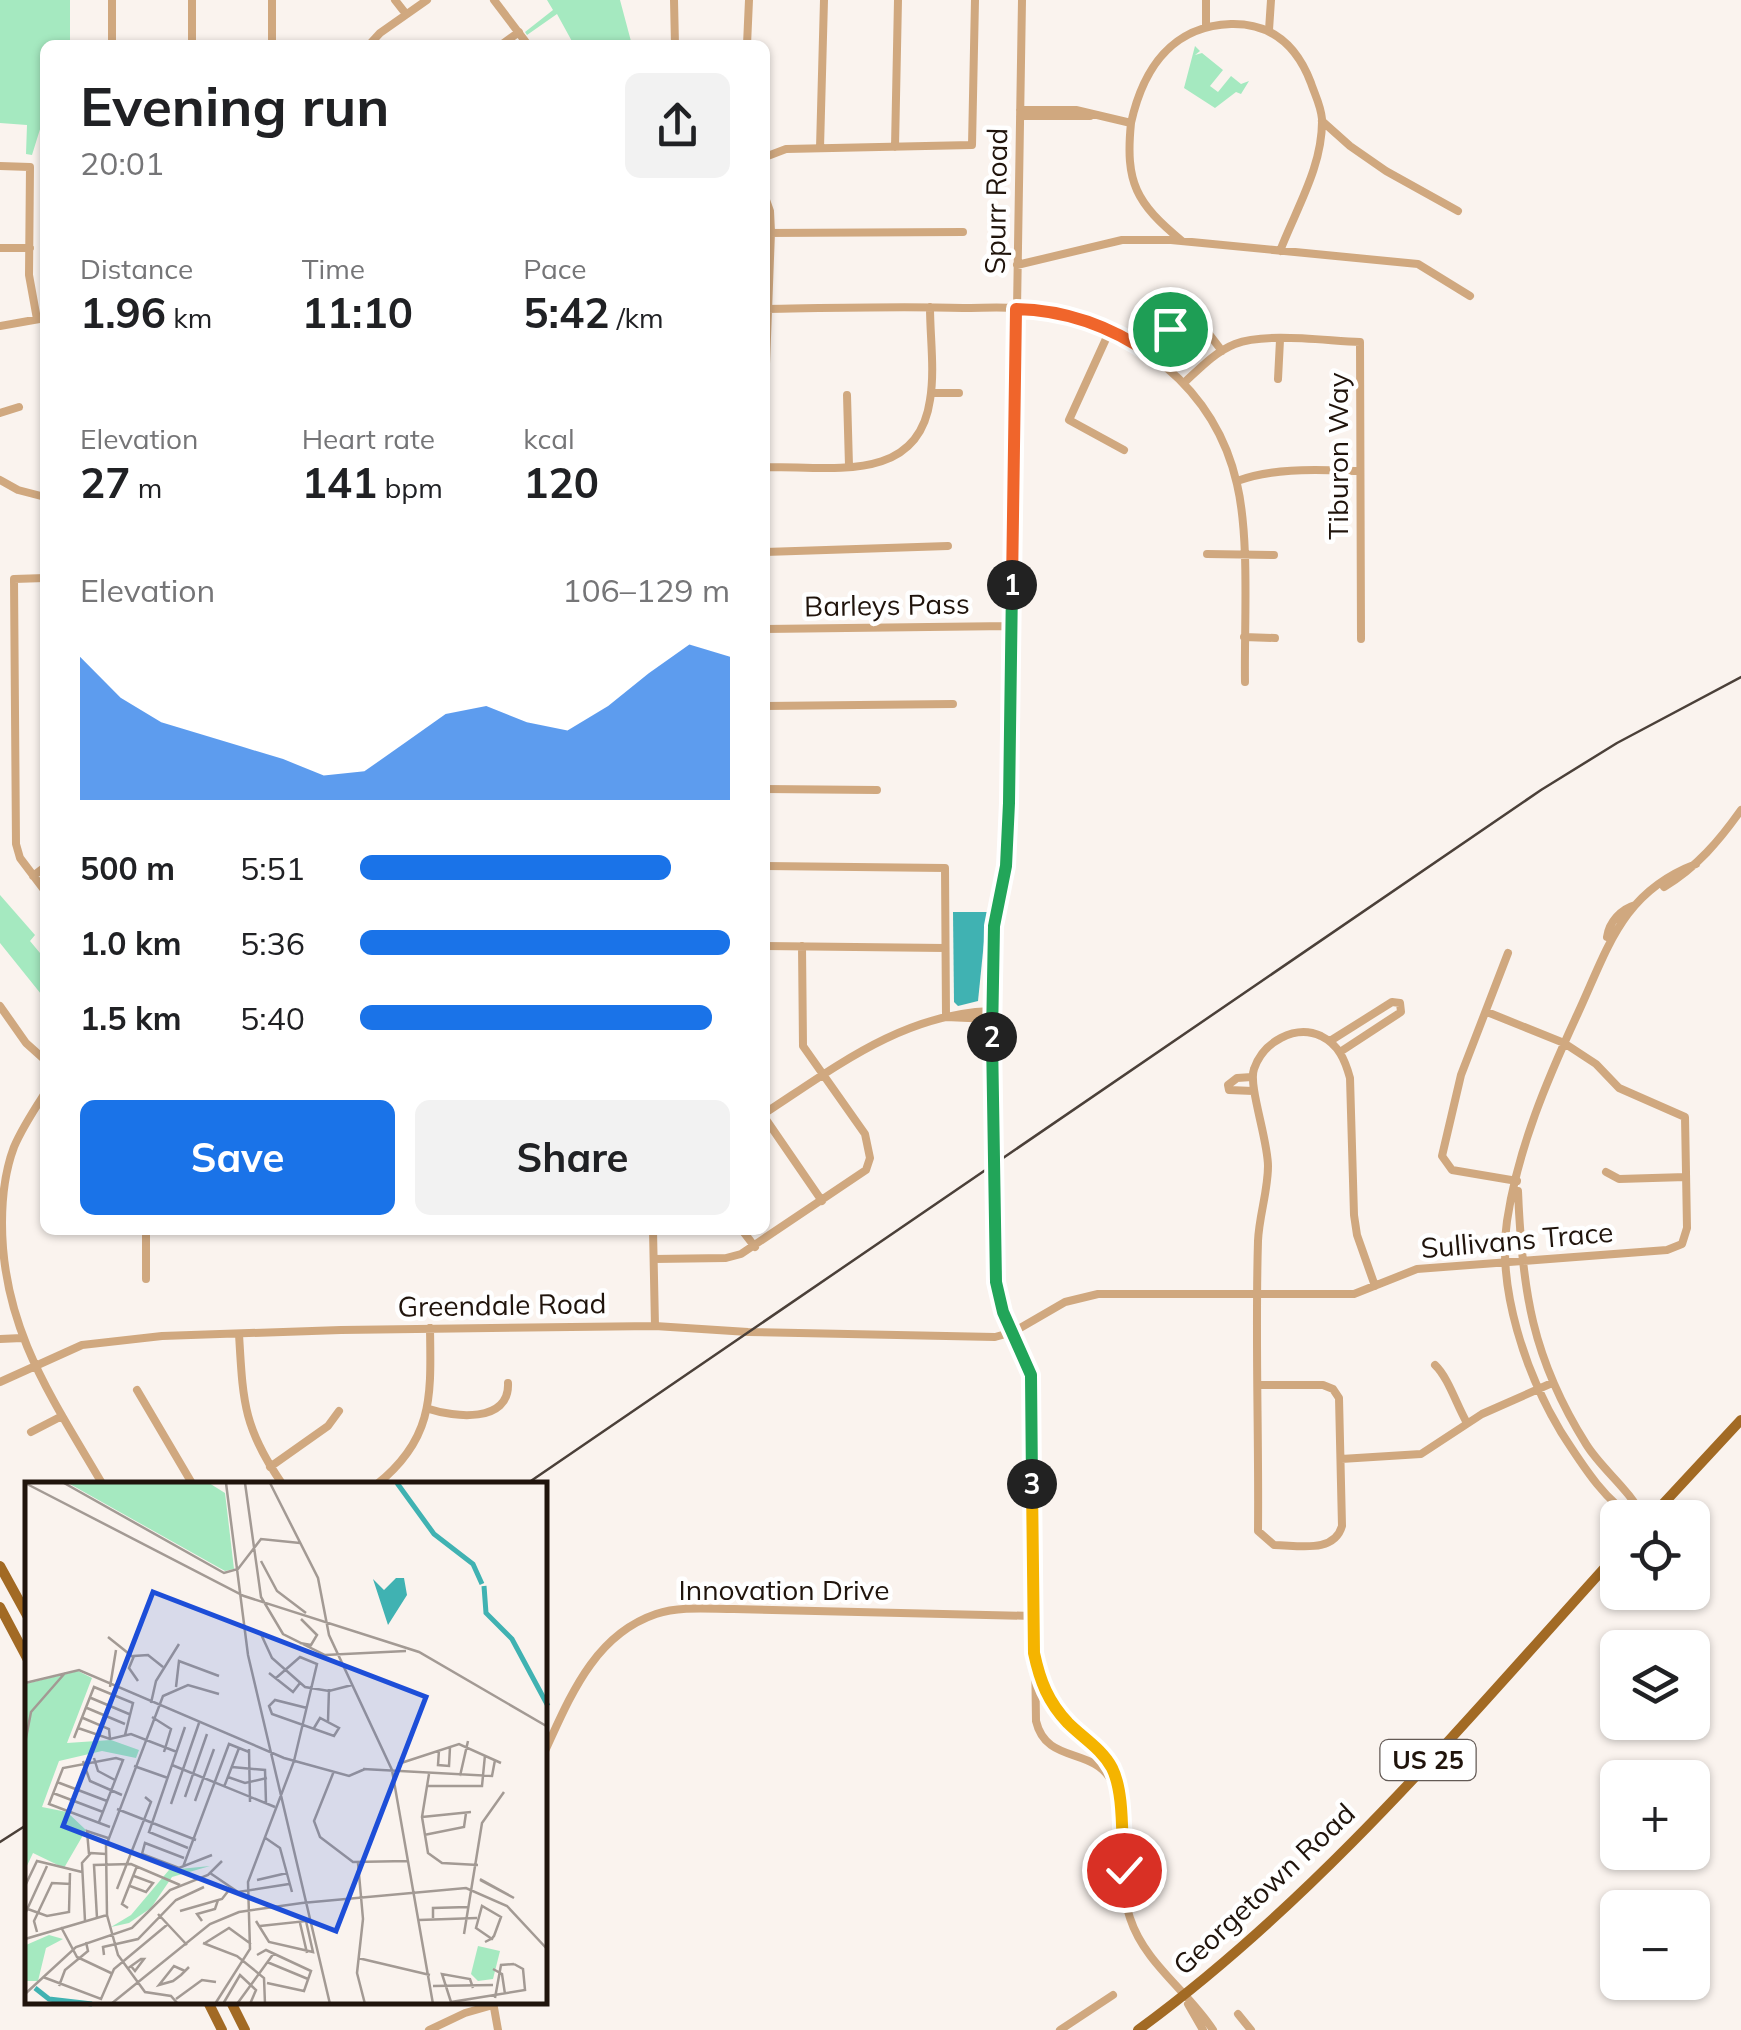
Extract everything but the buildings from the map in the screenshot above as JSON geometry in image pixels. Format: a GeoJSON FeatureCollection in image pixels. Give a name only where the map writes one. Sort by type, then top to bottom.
{"type":"FeatureCollection","features":[{"type":"Feature","properties":{"kind":"main road"},"geometry":{"type":"LineString","coordinates":[[1663,1500],[1741,1420]]}},
{"type":"Feature","properties":{"kind":"main road"},"geometry":{"type":"LineString","coordinates":[[0,1566],[25,1612]]}},
{"type":"Feature","properties":{"kind":"main road","name":"Georgetown Road"},"geometry":{"type":"LineString","coordinates":[[1138,2030],[1184,1996],[1319,1876],[1600,1572]]}},
{"type":"Feature","properties":{"kind":"main road"},"geometry":{"type":"LineString","coordinates":[[0,1607],[25,1654]]}},
{"type":"Feature","properties":{"kind":"main road"},"geometry":{"type":"LineString","coordinates":[[210,2005],[222,2030]]}},
{"type":"Feature","properties":{"kind":"main road"},"geometry":{"type":"LineString","coordinates":[[232,2005],[245,2030]]}},
{"type":"Feature","properties":{"kind":"street"},"geometry":{"type":"LineString","coordinates":[[112,0],[112,40]]}},
{"type":"Feature","properties":{"kind":"street"},"geometry":{"type":"LineString","coordinates":[[192,0],[192,40]]}},
{"type":"Feature","properties":{"kind":"street"},"geometry":{"type":"LineString","coordinates":[[272,0],[272,40]]}},
{"type":"Feature","properties":{"kind":"street"},"geometry":{"type":"LineString","coordinates":[[395,0],[406,14]]}},
{"type":"Feature","properties":{"kind":"street"},"geometry":{"type":"LineString","coordinates":[[375,40],[427,0]]}},
{"type":"Feature","properties":{"kind":"street"},"geometry":{"type":"LineString","coordinates":[[494,0],[525,40]]}},
{"type":"Feature","properties":{"kind":"street"},"geometry":{"type":"LineString","coordinates":[[674,0],[675,40]]}},
{"type":"Feature","properties":{"kind":"street"},"geometry":{"type":"LineString","coordinates":[[747,40],[749,0]]}},
{"type":"Feature","properties":{"kind":"street"},"geometry":{"type":"LineString","coordinates":[[820,148],[824,0]]}},
{"type":"Feature","properties":{"kind":"street"},"geometry":{"type":"LineString","coordinates":[[895,147],[898,0]]}},
{"type":"Feature","properties":{"kind":"street"},"geometry":{"type":"LineString","coordinates":[[770,154],[786,148],[972,145],[975,0]]}},
{"type":"Feature","properties":{"kind":"street","name":"Spurr Road"},"geometry":{"type":"LineString","coordinates":[[1022,0],[1006,866],[994,926],[991,1015],[996,1282],[998,1298],[1031,1375],[1038,1729],[1058,1752],[1089,1761],[1113,1782],[1130,1918],[1142,1945],[1213,2030]]}},
{"type":"Feature","properties":{"kind":"street"},"geometry":{"type":"LineString","coordinates":[[1206,0],[1206,25]]}},
{"type":"Feature","properties":{"kind":"street"},"geometry":{"type":"LineString","coordinates":[[1268,30],[1271,0]]}},
{"type":"Feature","properties":{"kind":"street"},"geometry":{"type":"LineString","coordinates":[[1183,242],[1158,221],[1137,190],[1128,162],[1137,97],[1151,70],[1181,39],[1206,25],[1244,24],[1268,30],[1286,42],[1302,63],[1322,121],[1311,176],[1280,251]]}},
{"type":"Feature","properties":{"kind":"street"},"geometry":{"type":"LineString","coordinates":[[508,40],[519,32]]}},
{"type":"Feature","properties":{"kind":"street"},"geometry":{"type":"LineString","coordinates":[[1020,113],[1076,110],[1131,123]]}},
{"type":"Feature","properties":{"kind":"street"},"geometry":{"type":"LineString","coordinates":[[1322,121],[1374,162],[1458,211]]}},
{"type":"Feature","properties":{"kind":"street"},"geometry":{"type":"LineString","coordinates":[[0,166],[30,168],[30,275],[40,315]]}},
{"type":"Feature","properties":{"kind":"street"},"geometry":{"type":"LineString","coordinates":[[770,232],[963,232]]}},
{"type":"Feature","properties":{"kind":"street"},"geometry":{"type":"LineString","coordinates":[[1017,265],[1122,240],[1183,242],[1418,264],[1470,296]]}},
{"type":"Feature","properties":{"kind":"street"},"geometry":{"type":"LineString","coordinates":[[0,248],[30,248]]}},
{"type":"Feature","properties":{"kind":"street"},"geometry":{"type":"LineString","coordinates":[[770,306],[1016,309],[1058,314],[1110,330],[1152,355],[1185,382],[1211,420],[1236,481],[1243,554],[1245,682]]}},
{"type":"Feature","properties":{"kind":"street"},"geometry":{"type":"LineString","coordinates":[[770,467],[880,464],[900,456],[925,423],[931,393],[930,307]]}},
{"type":"Feature","properties":{"kind":"street"},"geometry":{"type":"LineString","coordinates":[[0,326],[40,319]]}},
{"type":"Feature","properties":{"kind":"street"},"geometry":{"type":"LineString","coordinates":[[1152,355],[1170,329],[1185,322],[1202,324],[1222,351]]}},
{"type":"Feature","properties":{"kind":"street"},"geometry":{"type":"LineString","coordinates":[[1110,330],[1068,420],[1124,450]]}},
{"type":"Feature","properties":{"kind":"street"},"geometry":{"type":"LineString","coordinates":[[1278,379],[1280,340]]}},
{"type":"Feature","properties":{"kind":"street","name":"Tiburon Way"},"geometry":{"type":"LineString","coordinates":[[1185,382],[1239,342],[1360,342],[1360,640]]}},
{"type":"Feature","properties":{"kind":"street"},"geometry":{"type":"LineString","coordinates":[[931,393],[959,394]]}},
{"type":"Feature","properties":{"kind":"street"},"geometry":{"type":"LineString","coordinates":[[847,395],[848,466]]}},
{"type":"Feature","properties":{"kind":"street"},"geometry":{"type":"LineString","coordinates":[[0,412],[19,407]]}},
{"type":"Feature","properties":{"kind":"street"},"geometry":{"type":"LineString","coordinates":[[1236,481],[1258,473],[1290,470],[1360,471]]}},
{"type":"Feature","properties":{"kind":"street"},"geometry":{"type":"LineString","coordinates":[[0,480],[40,496]]}},
{"type":"Feature","properties":{"kind":"street"},"geometry":{"type":"LineString","coordinates":[[770,552],[948,546]]}},
{"type":"Feature","properties":{"kind":"street"},"geometry":{"type":"LineString","coordinates":[[1207,554],[1274,555]]}},
{"type":"Feature","properties":{"kind":"street"},"geometry":{"type":"LineString","coordinates":[[40,578],[14,578],[13,750],[16,844],[20,858],[40,885]]}},
{"type":"Feature","properties":{"kind":"street","name":"Barleys Pass"},"geometry":{"type":"LineString","coordinates":[[770,629],[1010,626]]}},
{"type":"Feature","properties":{"kind":"street"},"geometry":{"type":"LineString","coordinates":[[1244,637],[1274,638]]}},
{"type":"Feature","properties":{"kind":"street"},"geometry":{"type":"LineString","coordinates":[[770,706],[953,704]]}},
{"type":"Feature","properties":{"kind":"street"},"geometry":{"type":"LineString","coordinates":[[0,750],[13,750]]}},
{"type":"Feature","properties":{"kind":"street"},"geometry":{"type":"LineString","coordinates":[[770,788],[876,790]]}},
{"type":"Feature","properties":{"kind":"street"},"geometry":{"type":"LineString","coordinates":[[1614,1500],[1580,1460],[1539,1389],[1520,1340],[1507,1262],[1506,1222],[1543,1087],[1618,923],[1634,905],[1686,874],[1723,836],[1741,810]]}},
{"type":"Feature","properties":{"kind":"street"},"geometry":{"type":"LineString","coordinates":[[770,866],[945,868],[946,1017]]}},
{"type":"Feature","properties":{"kind":"street"},"geometry":{"type":"LineString","coordinates":[[33,876],[40,871]]}},
{"type":"Feature","properties":{"kind":"street"},"geometry":{"type":"LineString","coordinates":[[770,946],[945,948]]}},
{"type":"Feature","properties":{"kind":"street"},"geometry":{"type":"LineString","coordinates":[[654,1259],[726,1258],[756,1248],[866,1170],[870,1158],[864,1134],[802,1046],[802,946]]}},
{"type":"Feature","properties":{"kind":"street"},"geometry":{"type":"LineString","coordinates":[[1508,953],[1462,1075],[1442,1156],[1452,1170],[1517,1181]]}},
{"type":"Feature","properties":{"kind":"street"},"geometry":{"type":"LineString","coordinates":[[1330,1040],[1392,1002],[1400,1003],[1400,1012],[1340,1052]]}},
{"type":"Feature","properties":{"kind":"street"},"geometry":{"type":"LineString","coordinates":[[0,1006],[10,1024],[40,1055]]}},
{"type":"Feature","properties":{"kind":"street","name":"Sullivans Trace"},"geometry":{"type":"LineString","coordinates":[[1012,1332],[1065,1302],[1098,1294],[1354,1294],[1416,1270],[1675,1248],[1687,1236],[1685,1117],[1619,1088],[1596,1064],[1564,1043],[1488,1012]]}},
{"type":"Feature","properties":{"kind":"street"},"geometry":{"type":"LineString","coordinates":[[770,1112],[891,1034],[932,1018],[991,1015]]}},
{"type":"Feature","properties":{"kind":"street"},"geometry":{"type":"LineString","coordinates":[[0,1031],[10,1024]]}},
{"type":"Feature","properties":{"kind":"street"},"geometry":{"type":"LineString","coordinates":[[1259,1385],[1324,1385],[1337,1392],[1342,1526],[1334,1542],[1274,1545],[1258,1531],[1259,1226],[1268,1162],[1252,1078],[1259,1056],[1272,1043],[1290,1034],[1313,1033],[1330,1040],[1340,1052],[1350,1078],[1354,1215],[1375,1286]]}},
{"type":"Feature","properties":{"kind":"street"},"geometry":{"type":"LineString","coordinates":[[1252,1078],[1237,1078],[1228,1085],[1229,1090],[1236,1092],[1253,1091]]}},
{"type":"Feature","properties":{"kind":"street"},"geometry":{"type":"LineString","coordinates":[[40,1102],[14,1148],[4,1191],[1,1236],[8,1298],[34,1365],[101,1482]]}},
{"type":"Feature","properties":{"kind":"street"},"geometry":{"type":"LineString","coordinates":[[770,1123],[822,1201]]}},
{"type":"Feature","properties":{"kind":"street"},"geometry":{"type":"LineString","coordinates":[[1606,1172],[1619,1179],[1686,1177]]}},
{"type":"Feature","properties":{"kind":"street"},"geometry":{"type":"LineString","coordinates":[[1517,1181],[1521,1261],[1535,1335],[1552,1383],[1592,1452],[1634,1500]]}},
{"type":"Feature","properties":{"kind":"street"},"geometry":{"type":"LineString","coordinates":[[146,1235],[146,1279]]}},
{"type":"Feature","properties":{"kind":"street"},"geometry":{"type":"LineString","coordinates":[[653,1235],[654,1326]]}},
{"type":"Feature","properties":{"kind":"street"},"geometry":{"type":"LineString","coordinates":[[746,1235],[756,1248]]}},
{"type":"Feature","properties":{"kind":"street","name":"Greendale Road"},"geometry":{"type":"LineString","coordinates":[[0,1382],[73,1348],[100,1341],[240,1334],[654,1326],[884,1336],[995,1337],[1012,1332]]}},
{"type":"Feature","properties":{"kind":"street"},"geometry":{"type":"LineString","coordinates":[[379,1482],[415,1441],[428,1409],[430,1328]]}},
{"type":"Feature","properties":{"kind":"street"},"geometry":{"type":"LineString","coordinates":[[240,1334],[246,1417],[280,1482]]}},
{"type":"Feature","properties":{"kind":"street"},"geometry":{"type":"LineString","coordinates":[[0,1339],[22,1338]]}},
{"type":"Feature","properties":{"kind":"street"},"geometry":{"type":"LineString","coordinates":[[1435,1365],[1467,1423]]}},
{"type":"Feature","properties":{"kind":"street"},"geometry":{"type":"LineString","coordinates":[[428,1409],[452,1416],[480,1415],[506,1397],[508,1383]]}},
{"type":"Feature","properties":{"kind":"street"},"geometry":{"type":"LineString","coordinates":[[1341,1458],[1421,1454],[1467,1423],[1552,1383]]}},
{"type":"Feature","properties":{"kind":"street"},"geometry":{"type":"LineString","coordinates":[[137,1390],[192,1482]]}},
{"type":"Feature","properties":{"kind":"street"},"geometry":{"type":"LineString","coordinates":[[270,1467],[328,1426],[339,1411]]}},
{"type":"Feature","properties":{"kind":"street"},"geometry":{"type":"LineString","coordinates":[[31,1432],[62,1416]]}},
{"type":"Feature","properties":{"kind":"street"},"geometry":{"type":"LineString","coordinates":[[1580,1460],[1592,1452]]}},
{"type":"Feature","properties":{"kind":"street","name":"Innovation Drive"},"geometry":{"type":"LineString","coordinates":[[548,1745],[596,1654],[639,1622],[658,1614],[734,1609],[1033,1616]]}},
{"type":"Feature","properties":{"kind":"street","name":"Spurr Road"},"geometry":{"type":"LineString","coordinates":[[1034,1653],[1049,1700],[1113,1770],[1119,1790],[1119,1816]]}},
{"type":"Feature","properties":{"kind":"street"},"geometry":{"type":"LineString","coordinates":[[1060,2030],[1113,1996]]}},
{"type":"Feature","properties":{"kind":"street","name":"Spurr Road"},"geometry":{"type":"LineString","coordinates":[[1184,1996],[1203,2030]]}},
{"type":"Feature","properties":{"kind":"street"},"geometry":{"type":"LineString","coordinates":[[430,2030],[490,2005]]}},
{"type":"Feature","properties":{"kind":"street"},"geometry":{"type":"LineString","coordinates":[[493,2005],[498,2030]]}},
{"type":"Feature","properties":{"kind":"street"},"geometry":{"type":"LineString","coordinates":[[1238,2014],[1251,2030]]}},
{"type":"Feature","properties":{"kind":"green space"},"geometry":{"type":"Polygon","coordinates":[[[0,0],[70,0],[70,40],[40,40],[40,129],[32,155],[26,154],[27,125],[0,123],[0,0]]]}},
{"type":"Feature","properties":{"kind":"green space"},"geometry":{"type":"Polygon","coordinates":[[[547,0],[620,0],[631,40],[571,40],[557,14],[527,35],[525,32],[553,10],[547,0]]]}},
{"type":"Feature","properties":{"kind":"green space"},"geometry":{"type":"Polygon","coordinates":[[[1195,46],[1200,51],[1195,55],[1202,53],[1223,70],[1210,86],[1218,92],[1231,76],[1241,84],[1249,81],[1241,94],[1236,92],[1215,108],[1184,88],[1195,46]]]}},
{"type":"Feature","properties":{"kind":"green space"},"geometry":{"type":"Polygon","coordinates":[[[0,895],[35,935],[30,941],[40,953],[40,993],[0,943],[0,895]]]}},
{"type":"Feature","properties":{"kind":"water"},"geometry":{"type":"Polygon","coordinates":[[[953,912],[987,912],[978,1001],[958,1006],[954,1002],[953,912]]]}},
{"type":"Feature","properties":{"kind":"railway"},"geometry":{"type":"LineString","coordinates":[[529,1482],[1541,790],[1617,743],[1741,677]]}},
{"type":"Feature","properties":{"kind":"railway"},"geometry":{"type":"LineString","coordinates":[[0,1842],[25,1826]]}},
{"type":"Feature","properties":{"kind":"route"},"geometry":{"type":"LineString","coordinates":[[1124,1870],[1119,1790],[1113,1770],[1049,1700],[1034,1653],[1031,1375],[998,1298],[995,1265],[992,948],[1006,866],[1009,803],[1016,309],[1035,309],[1095,324],[1152,355],[1170,329]]}}]}
